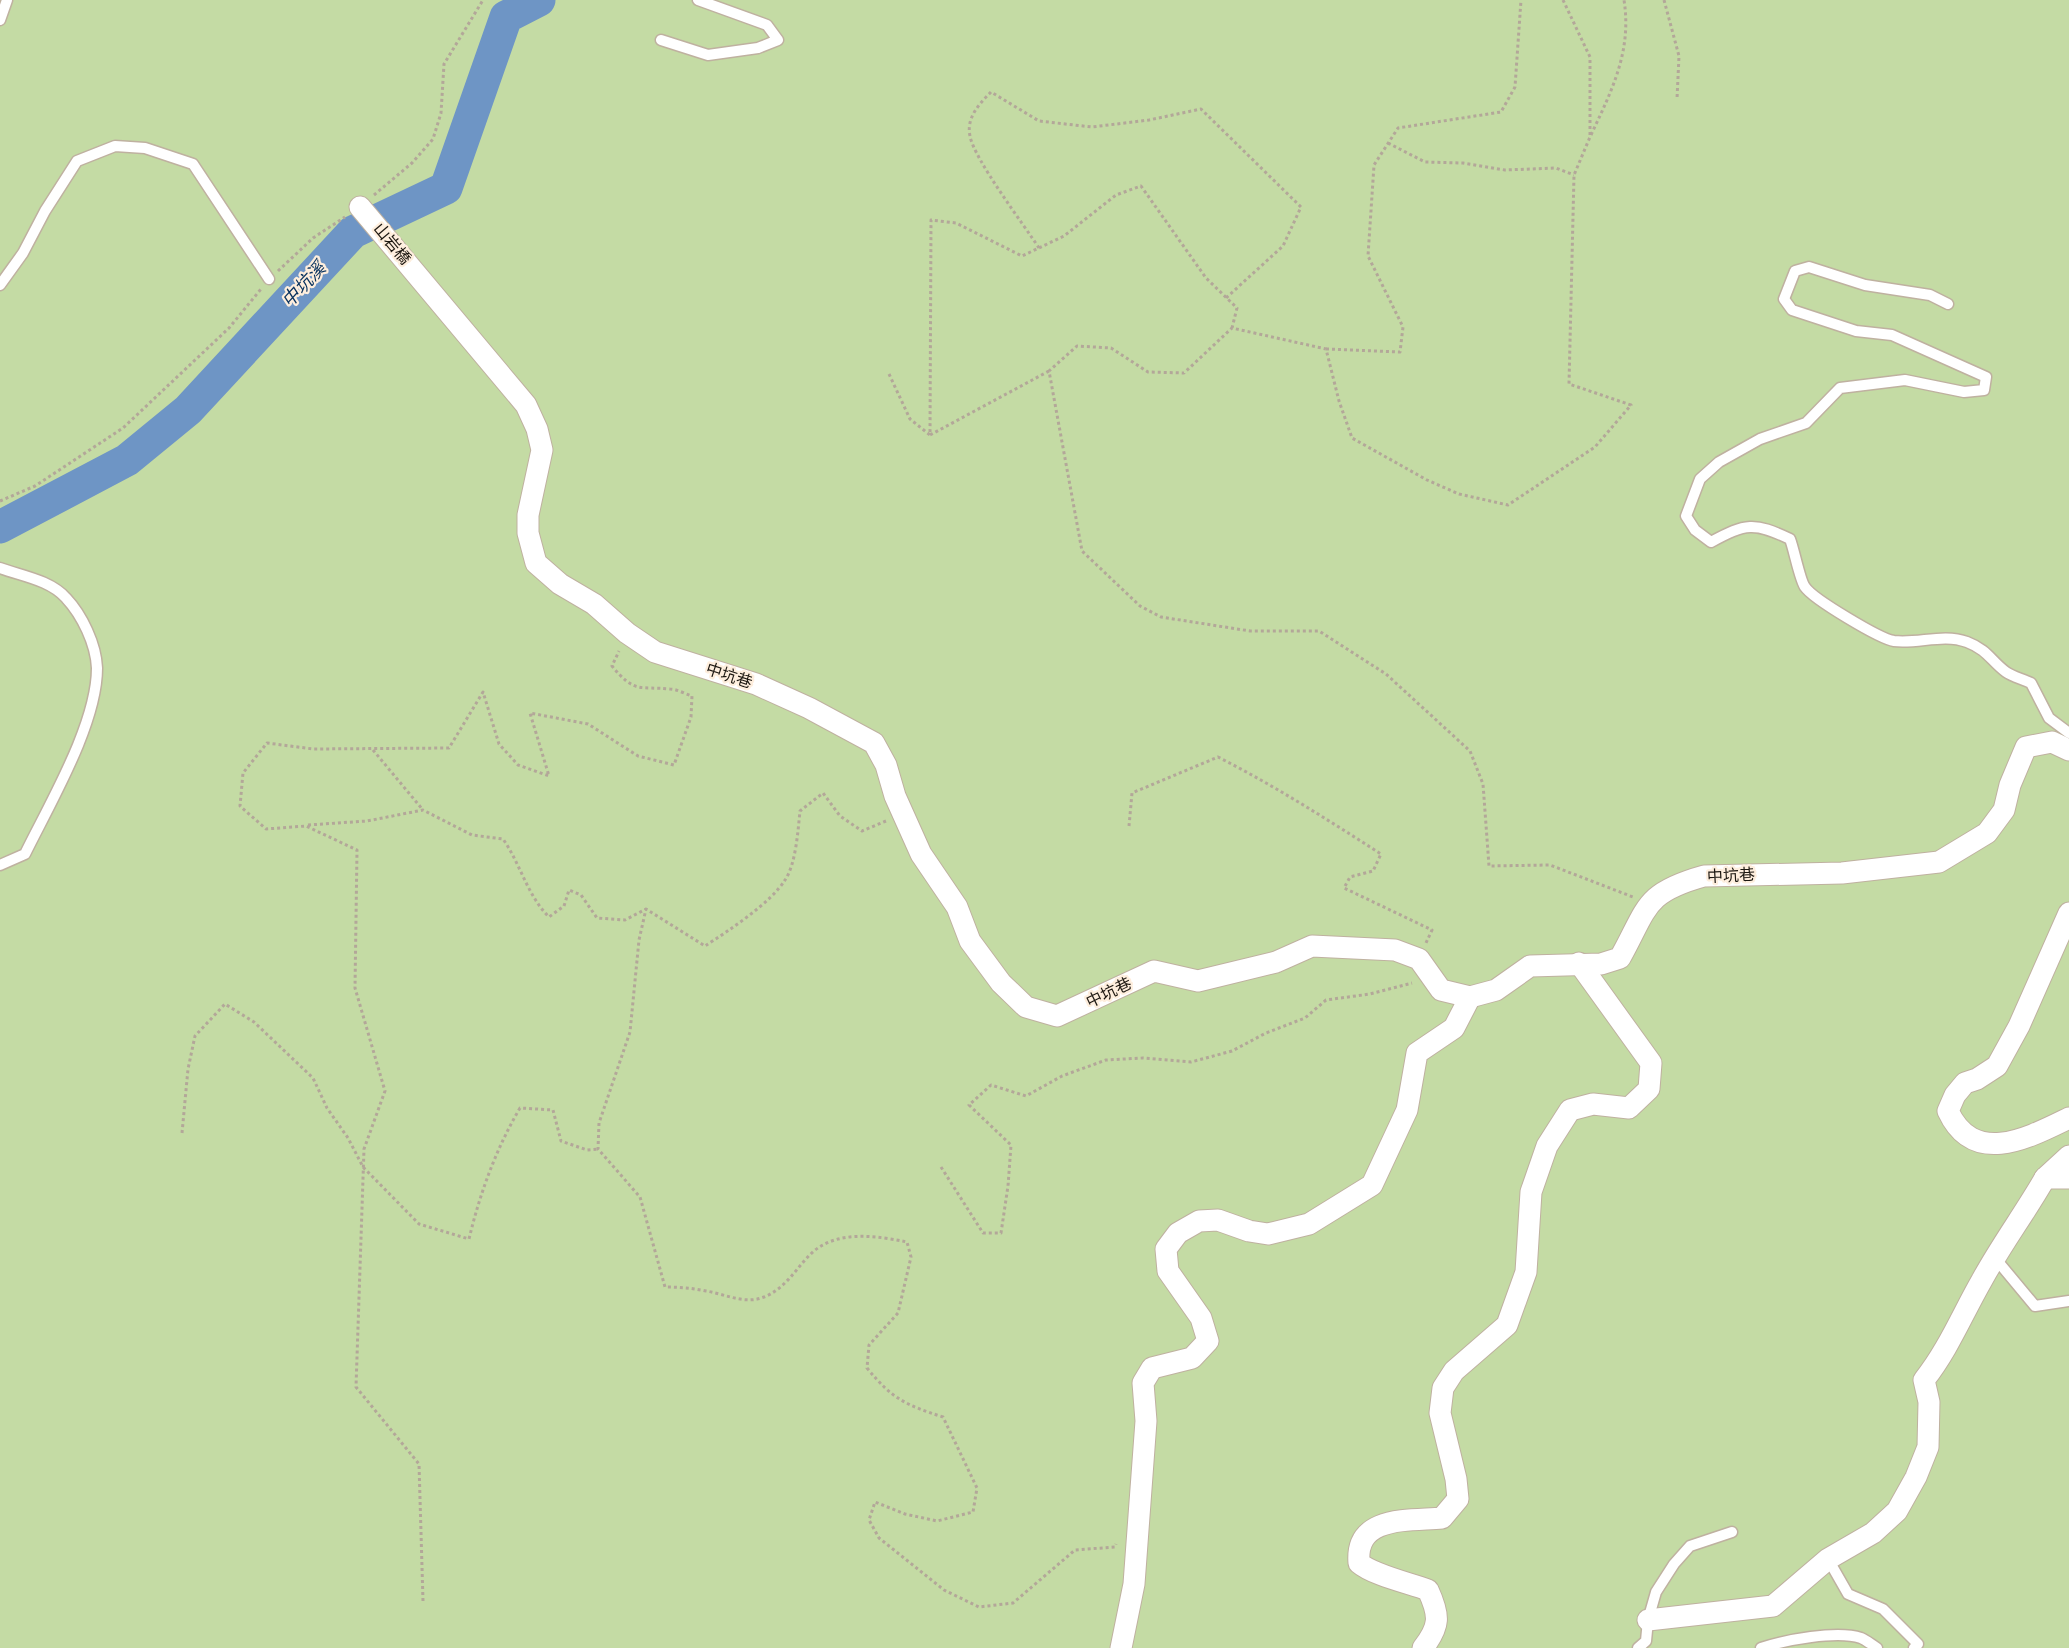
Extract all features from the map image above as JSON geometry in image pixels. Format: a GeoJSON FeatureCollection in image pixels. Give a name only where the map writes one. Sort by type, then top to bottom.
{"type":"FeatureCollection","features":[{"type":"Feature","properties":{"kind":"street","name":"山岩橋"},"geometry":{"type":"LineString","coordinates":[[360,207],[424,282]]}},
{"type":"Feature","properties":{"kind":"street","name":"中坑巷"},"geometry":{"type":"LineString","coordinates":[[424,282],[526,405],[537,429],[542,450],[528,515],[528,533],[536,563],[560,584],[594,604],[627,633],[655,652],[756,684],[874,743],[886,765],[903,814],[921,854],[957,906],[970,941],[1001,983],[1026,1007],[1057,1016],[1154,971],[1198,981],[1276,962],[1312,946],[1395,950],[1419,960]]}},
{"type":"Feature","properties":{"kind":"street","name":"中坑巷"},"geometry":{"type":"LineString","coordinates":[[1470,997],[1496,990],[1530,966],[1600,964],[1620,958],[1649,903],[1664,890],[1704,876],[1842,873],[1939,862],[1988,833],[2004,810],[2010,785],[2026,747],[2052,742],[2069,750]]}},
{"type":"Feature","properties":{"kind":"street"},"geometry":{"type":"LineString","coordinates":[[2069,913],[2019,1026],[1997,1066],[1977,1079],[1965,1083],[1955,1095],[1948,1111],[1955,1127],[1971,1140],[1996,1144],[2019,1141],[2069,1118]]}},
{"type":"Feature","properties":{"kind":"street"},"geometry":{"type":"LineString","coordinates":[[1121,1648],[1134,1584],[1146,1421],[1143,1383],[1152,1368],[1192,1358],[1208,1341],[1201,1318],[1168,1271],[1166,1249],[1178,1233],[1199,1221],[1218,1220],[1249,1231],[1269,1234],[1309,1224],[1372,1185],[1407,1110],[1417,1053],[1454,1028],[1470,997],[1441,990],[1419,960]]}},
{"type":"Feature","properties":{"kind":"street"},"geometry":{"type":"LineString","coordinates":[[1423,1648],[1436,1631],[1437,1609],[1428,1590],[1390,1575],[1369,1572],[1359,1563],[1358,1547],[1367,1534],[1384,1522],[1442,1518],[1458,1499],[1456,1479],[1440,1413],[1443,1388],[1454,1371],[1507,1325],[1526,1272],[1531,1192],[1547,1146],[1570,1110],[1593,1104],[1629,1108],[1649,1089],[1651,1063],[1579,963]]}},
{"type":"Feature","properties":{"kind":"street"},"geometry":{"type":"LineString","coordinates":[[1648,1620],[1773,1606],[1828,1559],[1873,1533],[1897,1511],[1916,1477],[1928,1446],[1929,1402],[1924,1380],[1943,1355],[1957,1323],[2045,1178],[2069,1156]]}},
{"type":"Feature","properties":{"kind":"street"},"geometry":{"type":"LineString","coordinates":[[2045,1178],[2069,1178]]}},
{"type":"Feature","properties":{"kind":"lane"},"geometry":{"type":"LineString","coordinates":[[0,20],[7,0]]}},
{"type":"Feature","properties":{"kind":"lane"},"geometry":{"type":"LineString","coordinates":[[661,40],[708,55],[758,48],[778,39],[767,25],[698,0]]}},
{"type":"Feature","properties":{"kind":"lane"},"geometry":{"type":"LineString","coordinates":[[0,285],[23,253],[45,211],[77,161],[115,146],[145,148],[193,164],[269,279]]}},
{"type":"Feature","properties":{"kind":"lane"},"geometry":{"type":"LineString","coordinates":[[1948,304],[1930,295],[1864,285],[1809,267],[1795,271],[1784,299],[1792,310],[1856,331],[1892,335],[1986,377],[1984,390],[1964,392],[1905,380],[1840,388],[1806,423],[1760,439],[1719,462],[1700,479],[1686,516],[1695,530],[1711,542],[1736,528],[1763,526],[1790,539],[1804,586],[1828,605],[1865,628],[1892,641],[1922,641],[1950,637],[1968,642],[1989,654],[2006,672],[2031,683],[2049,718],[2069,733]]}},
{"type":"Feature","properties":{"kind":"lane"},"geometry":{"type":"LineString","coordinates":[[0,865],[25,854],[93,704],[97,666],[87,630],[65,597],[42,582],[1,568]]}},
{"type":"Feature","properties":{"kind":"lane"},"geometry":{"type":"LineString","coordinates":[[1995,1258],[2035,1305],[2069,1301]]}},
{"type":"Feature","properties":{"kind":"lane"},"geometry":{"type":"LineString","coordinates":[[1638,1648],[1646,1641],[1648,1620],[1656,1592],[1690,1546],[1732,1532]]}},
{"type":"Feature","properties":{"kind":"lane"},"geometry":{"type":"LineString","coordinates":[[1828,1559],[1848,1594],[1883,1609],[1918,1644],[1914,1648]]}},
{"type":"Feature","properties":{"kind":"lane"},"geometry":{"type":"LineString","coordinates":[[1761,1648],[1831,1636],[1860,1638],[1877,1648]]}},
{"type":"Feature","properties":{"kind":"path"},"geometry":{"type":"LineString","coordinates":[[1232,328],[1326,349],[1400,352],[1403,327],[1368,256],[1374,165],[1398,128],[1502,112],[1515,87],[1521,0]]}},
{"type":"Feature","properties":{"kind":"path"},"geometry":{"type":"LineString","coordinates":[[1563,0],[1590,57],[1590,137]]}},
{"type":"Feature","properties":{"kind":"path"},"geometry":{"type":"LineString","coordinates":[[1326,349],[1339,401],[1352,438],[1427,480],[1459,494],[1508,505],[1595,447],[1631,405],[1569,384],[1574,176],[1620,72],[1626,13],[1624,0]]}},
{"type":"Feature","properties":{"kind":"path"},"geometry":{"type":"LineString","coordinates":[[1664,0],[1680,56],[1677,99]]}},
{"type":"Feature","properties":{"kind":"path"},"geometry":{"type":"LineString","coordinates":[[1039,248],[984,164],[969,136],[974,109],[991,92],[1040,121],[1092,127],[1149,120],[1201,109],[1301,207],[1282,246],[1226,298]]}},
{"type":"Feature","properties":{"kind":"path"},"geometry":{"type":"LineString","coordinates":[[1388,143],[1425,162],[1463,163],[1505,170],[1556,168],[1574,176]]}},
{"type":"Feature","properties":{"kind":"path"},"geometry":{"type":"LineString","coordinates":[[1140,186],[1206,278],[1237,308],[1232,328],[1185,373],[1148,372],[1111,348],[1077,346],[1049,371],[930,435],[931,220],[956,223],[1022,256],[1064,236],[1116,195],[1140,186]]}},
{"type":"Feature","properties":{"kind":"path"},"geometry":{"type":"LineString","coordinates":[[1049,371],[1082,551],[1140,606],[1161,617],[1250,631],[1319,631],[1386,674],[1470,751],[1483,784],[1489,866],[1550,865],[1649,903]]}},
{"type":"Feature","properties":{"kind":"path"},"geometry":{"type":"LineString","coordinates":[[889,375],[910,418],[930,435]]}},
{"type":"Feature","properties":{"kind":"path"},"geometry":{"type":"LineString","coordinates":[[423,810],[367,821],[266,829],[240,806],[243,773],[267,743],[313,750],[449,748],[483,692],[499,744],[518,765],[549,776],[530,713],[588,724],[638,756],[674,765],[691,717],[692,696],[672,688],[646,690],[624,681],[612,666],[627,633]]}},
{"type":"Feature","properties":{"kind":"path"},"geometry":{"type":"LineString","coordinates":[[373,750],[423,810],[472,835],[503,839],[515,856],[534,902],[549,917],[564,906],[569,890],[581,895],[597,918],[625,920],[646,909]]}},
{"type":"Feature","properties":{"kind":"path"},"geometry":{"type":"LineString","coordinates":[[1129,826],[1132,793],[1218,757],[1280,789],[1336,828],[1381,854],[1373,871],[1350,877],[1344,888],[1432,930],[1419,960]]}},
{"type":"Feature","properties":{"kind":"path"},"geometry":{"type":"LineString","coordinates":[[646,909],[705,946],[744,921],[786,880],[796,843],[800,811],[823,793],[840,816],[862,831],[903,814]]}},
{"type":"Feature","properties":{"kind":"path"},"geometry":{"type":"LineString","coordinates":[[306,826],[357,850],[355,988],[385,1090],[364,1149],[356,1387],[419,1464],[423,1601]]}},
{"type":"Feature","properties":{"kind":"path"},"geometry":{"type":"LineString","coordinates":[[646,909],[639,940],[630,1032],[599,1123],[598,1149],[640,1197],[665,1287],[709,1291],[742,1300],[764,1298],[791,1279],[815,1250],[844,1237],[881,1237],[907,1242],[911,1257],[898,1313],[869,1345],[867,1368],[882,1386],[905,1405],[943,1417],[977,1488],[973,1512],[937,1521],[905,1514],[875,1502],[869,1520],[879,1538],[944,1590],[979,1607],[1013,1603],[1075,1550],[1115,1547],[1119,1537]]}},
{"type":"Feature","properties":{"kind":"path"},"geometry":{"type":"LineString","coordinates":[[940,1167],[983,1233],[1001,1233],[1011,1145],[969,1105],[991,1085],[1026,1096],[1062,1076],[1106,1060],[1143,1058],[1191,1062],[1232,1051],[1266,1033],[1305,1018],[1326,1000],[1370,994],[1408,982],[1441,990]]}},
{"type":"Feature","properties":{"kind":"path"},"geometry":{"type":"LineString","coordinates":[[182,1133],[188,1069],[195,1036],[225,1005],[254,1022],[313,1078],[327,1108],[348,1138],[363,1167],[419,1224],[469,1239],[477,1206],[496,1157],[520,1108],[553,1110],[561,1141],[587,1150],[598,1149]]}},
{"type":"Feature","properties":{"kind":"green space"},"geometry":{"type":"Polygon","coordinates":[[[0,0],[2069,0],[2069,1648],[0,1648],[0,0]]]}},
{"type":"Feature","properties":{"kind":"waterway","name":"中坑溪"},"geometry":{"type":"LineString","coordinates":[[0,527],[127,460],[188,410],[353,232],[446,188],[506,17],[539,0]]}}]}
